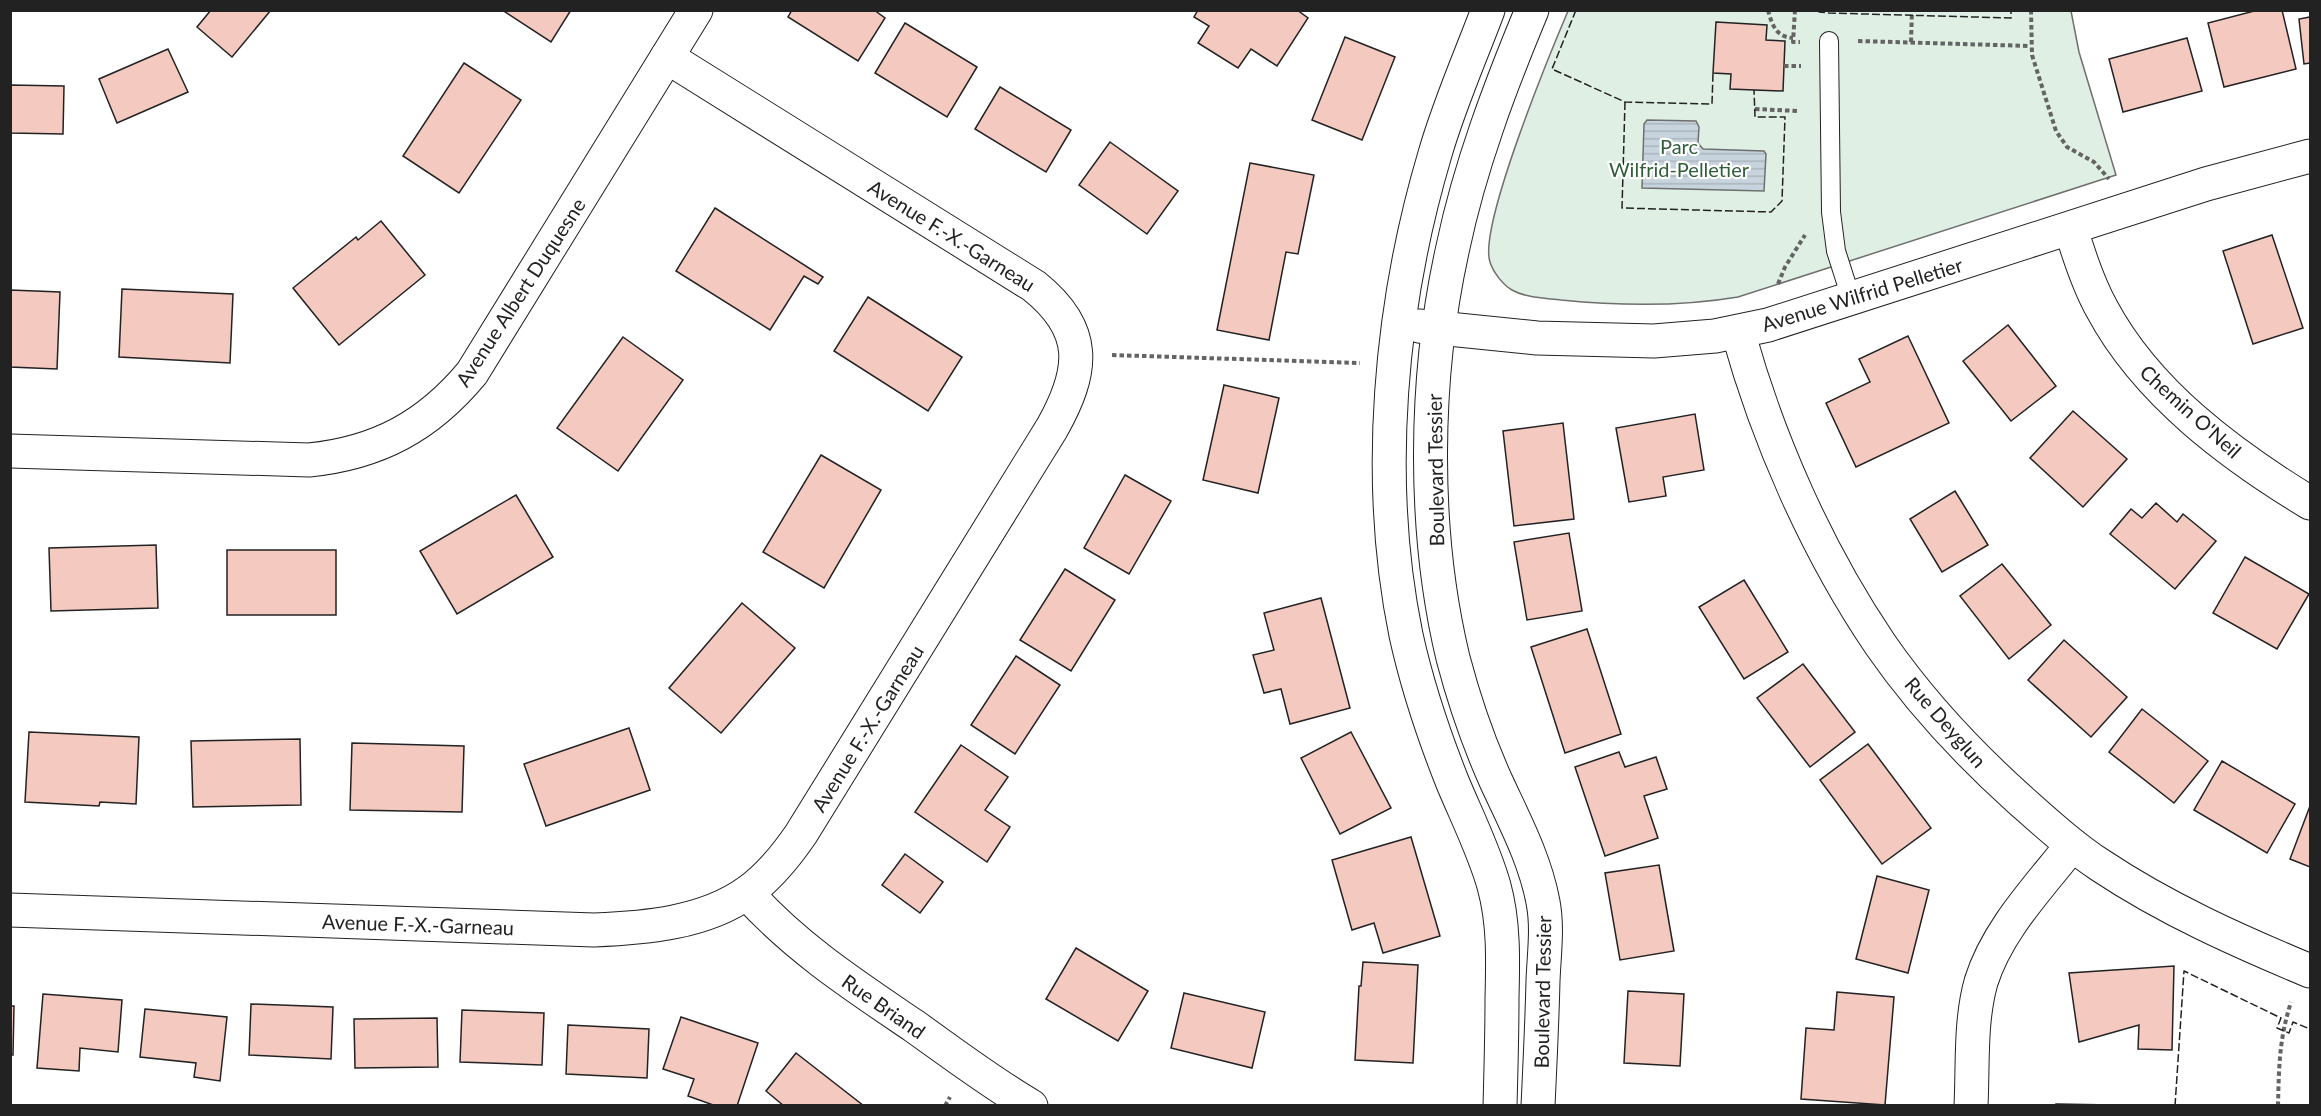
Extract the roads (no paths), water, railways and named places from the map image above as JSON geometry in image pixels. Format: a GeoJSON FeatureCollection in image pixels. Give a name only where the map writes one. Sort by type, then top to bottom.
{"type":"FeatureCollection","features":[{"type":"Feature","properties":{"kind":"street","name":"Avenue Albert Duquesne"},"geometry":{"type":"LineString","coordinates":[[10,451],[309,460],[330,458],[372,447],[410,429],[444,404],[472,373],[696,10]]}},
{"type":"Feature","properties":{"kind":"street","name":"Boulevard Tessier"},"geometry":{"type":"LineString","coordinates":[[1488,10],[1435,151],[1416,229],[1391,394],[1389,445],[1391,522],[1407,637],[1427,711],[1494,885],[1499,907],[1503,952],[1500,1106]]}},
{"type":"Feature","properties":{"kind":"street","name":"Boulevard Tessier"},"geometry":{"type":"LineString","coordinates":[[1526,12],[1488,125],[1452,250],[1440,328],[1433,398],[1431,492],[1438,576],[1454,659],[1465,699],[1486,758],[1532,862],[1544,904],[1546,948],[1539,1106]]}},
{"type":"Feature","properties":{"kind":"street","name":"Avenue F.-X.-Garneau"},"geometry":{"type":"LineString","coordinates":[[10,910],[594,930],[652,926],[686,919],[747,893],[771,872],[801,834],[1052,428],[1070,392],[1075,376],[1076,342],[1061,311],[1034,286],[667,57]]}},
{"type":"Feature","properties":{"kind":"street","name":"Avenue Wilfrid Pelletier"},"geometry":{"type":"LineString","coordinates":[[1400,324],[1537,338],[1654,341],[1738,332],[1768,325],[2248,171],[2310,156]]}},
{"type":"Feature","properties":{"kind":"street","name":"Chemin O'Neil"},"geometry":{"type":"LineString","coordinates":[[2071,229],[2084,269],[2102,309],[2140,365],[2168,395],[2221,442],[2310,503]]}},
{"type":"Feature","properties":{"kind":"street","name":"Rue Deyglun"},"geometry":{"type":"LineString","coordinates":[[1738,332],[1767,423],[1788,472],[1837,572],[1881,644],[1932,711],[1990,772],[2072,845],[2101,866],[2225,935],[2302,983]]}},
{"type":"Feature","properties":{"kind":"street"},"geometry":{"type":"LineString","coordinates":[[1971,1106],[1977,999],[1987,965],[2021,911],[2072,845]]}},
{"type":"Feature","properties":{"kind":"street","name":"Rue Briand"},"geometry":{"type":"LineString","coordinates":[[747,893],[786,933],[846,980],[1031,1106]]}},
{"type":"Feature","properties":{"kind":"lane"},"geometry":{"type":"LineString","coordinates":[[1829,41],[1831,212],[1836,251],[1851,298]]}},
{"type":"Feature","properties":{"kind":"park label","name":"Parc Wilfrid-Pelletier"},"geometry":{"type":"Point","coordinates":[1679,158]}}]}
